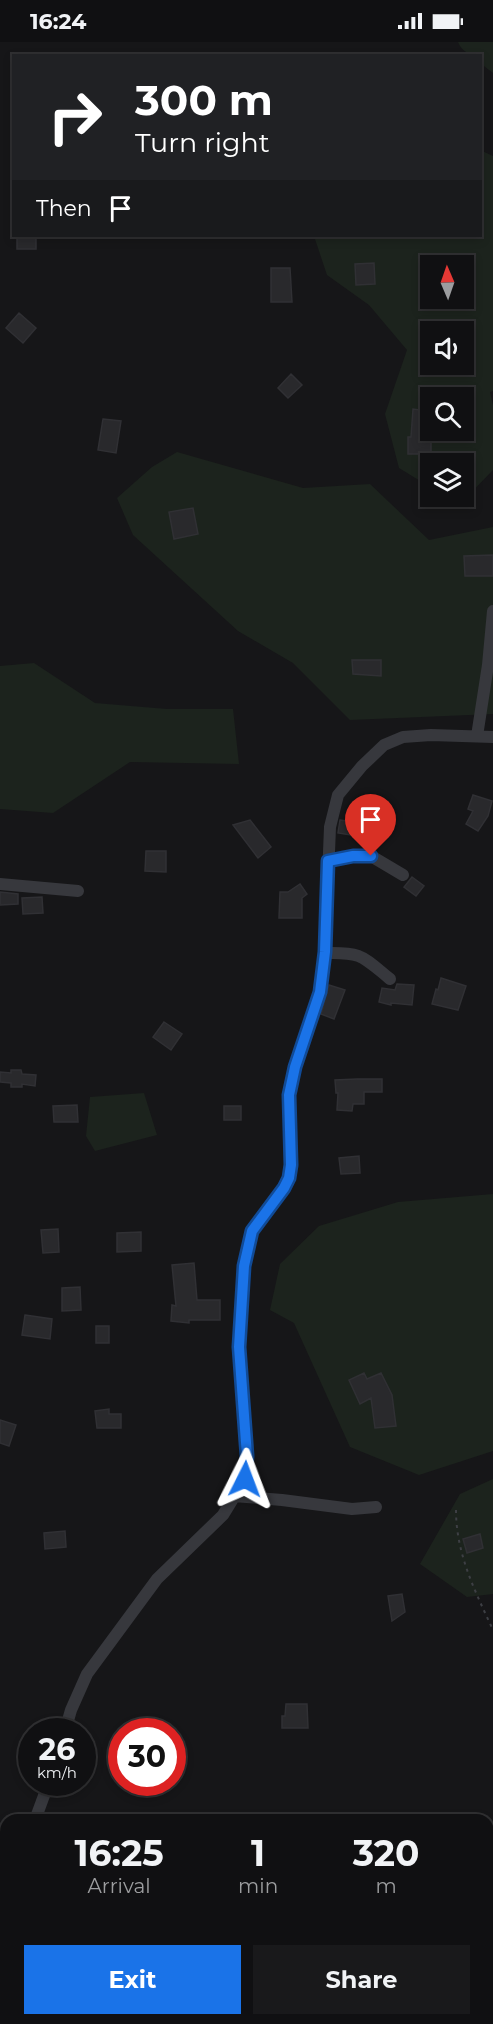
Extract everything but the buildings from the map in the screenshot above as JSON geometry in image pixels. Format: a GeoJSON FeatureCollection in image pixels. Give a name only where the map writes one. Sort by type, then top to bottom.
{"type":"FeatureCollection","features":[{"type":"Feature","properties":{"kind":"street"},"geometry":{"type":"LineString","coordinates":[[477,736],[488,665],[493,611]]}},
{"type":"Feature","properties":{"kind":"street"},"geometry":{"type":"LineString","coordinates":[[69,1718],[87,1674],[157,1579],[223,1515],[245,1479],[247,1456],[239,1347],[244,1266],[252,1231],[289,1178],[291,1165],[289,1095],[295,1067],[320,992],[325,952],[330,827],[338,795],[362,766],[384,745],[403,737],[493,736]]}},
{"type":"Feature","properties":{"kind":"street"},"geometry":{"type":"LineString","coordinates":[[328,861],[353,856],[371,856],[403,875]]}},
{"type":"Feature","properties":{"kind":"street"},"geometry":{"type":"LineString","coordinates":[[0,884],[78,891]]}},
{"type":"Feature","properties":{"kind":"street"},"geometry":{"type":"LineString","coordinates":[[325,952],[350,952],[364,957],[390,979]]}},
{"type":"Feature","properties":{"kind":"street"},"geometry":{"type":"LineString","coordinates":[[234,1496],[352,1509],[376,1507]]}},
{"type":"Feature","properties":{"kind":"street"},"geometry":{"type":"LineString","coordinates":[[37,1814],[44,1796]]}},
{"type":"Feature","properties":{"kind":"path"},"geometry":{"type":"LineString","coordinates":[[456,1509],[456,1531],[468,1576],[493,1630]]}},
{"type":"Feature","properties":{"kind":"shaded area"},"geometry":{"type":"Polygon","coordinates":[[[458,42],[493,42],[493,73],[482,65],[482,54],[470,54],[458,42]]]}},
{"type":"Feature","properties":{"kind":"shaded area"},"geometry":{"type":"Polygon","coordinates":[[[482,151],[493,156],[493,391],[490,392],[493,405],[493,470],[474,490],[474,453],[420,453],[420,481],[399,468],[385,414],[407,350],[369,305],[327,275],[313,237],[482,237],[482,151]]]}},
{"type":"Feature","properties":{"kind":"shaded area"},"geometry":{"type":"Polygon","coordinates":[[[177,452],[303,488],[370,484],[429,540],[493,527],[493,714],[350,720],[293,663],[238,631],[133,535],[117,498],[152,467],[177,452]]]}},
{"type":"Feature","properties":{"kind":"shaded area"},"geometry":{"type":"Polygon","coordinates":[[[34,663],[95,703],[167,709],[233,709],[239,764],[130,762],[53,813],[0,809],[0,666],[34,663]]]}},
{"type":"Feature","properties":{"kind":"shaded area"},"geometry":{"type":"Polygon","coordinates":[[[144,1093],[157,1135],[95,1151],[86,1136],[90,1097],[144,1093]]]}},
{"type":"Feature","properties":{"kind":"shaded area"},"geometry":{"type":"Polygon","coordinates":[[[493,1194],[493,1451],[419,1475],[350,1447],[294,1323],[270,1310],[280,1264],[319,1226],[398,1202],[493,1194]]]}},
{"type":"Feature","properties":{"kind":"shaded area"},"geometry":{"type":"Polygon","coordinates":[[[493,1479],[493,1594],[467,1597],[420,1564],[460,1494],[493,1479]]]}},
{"type":"Feature","properties":{"kind":"route"},"geometry":{"type":"LineString","coordinates":[[245,1479],[247,1456],[239,1347],[244,1266],[252,1231],[289,1178],[291,1165],[289,1095],[295,1067],[320,992],[325,952],[328,861],[353,856],[371,856]]}}]}
